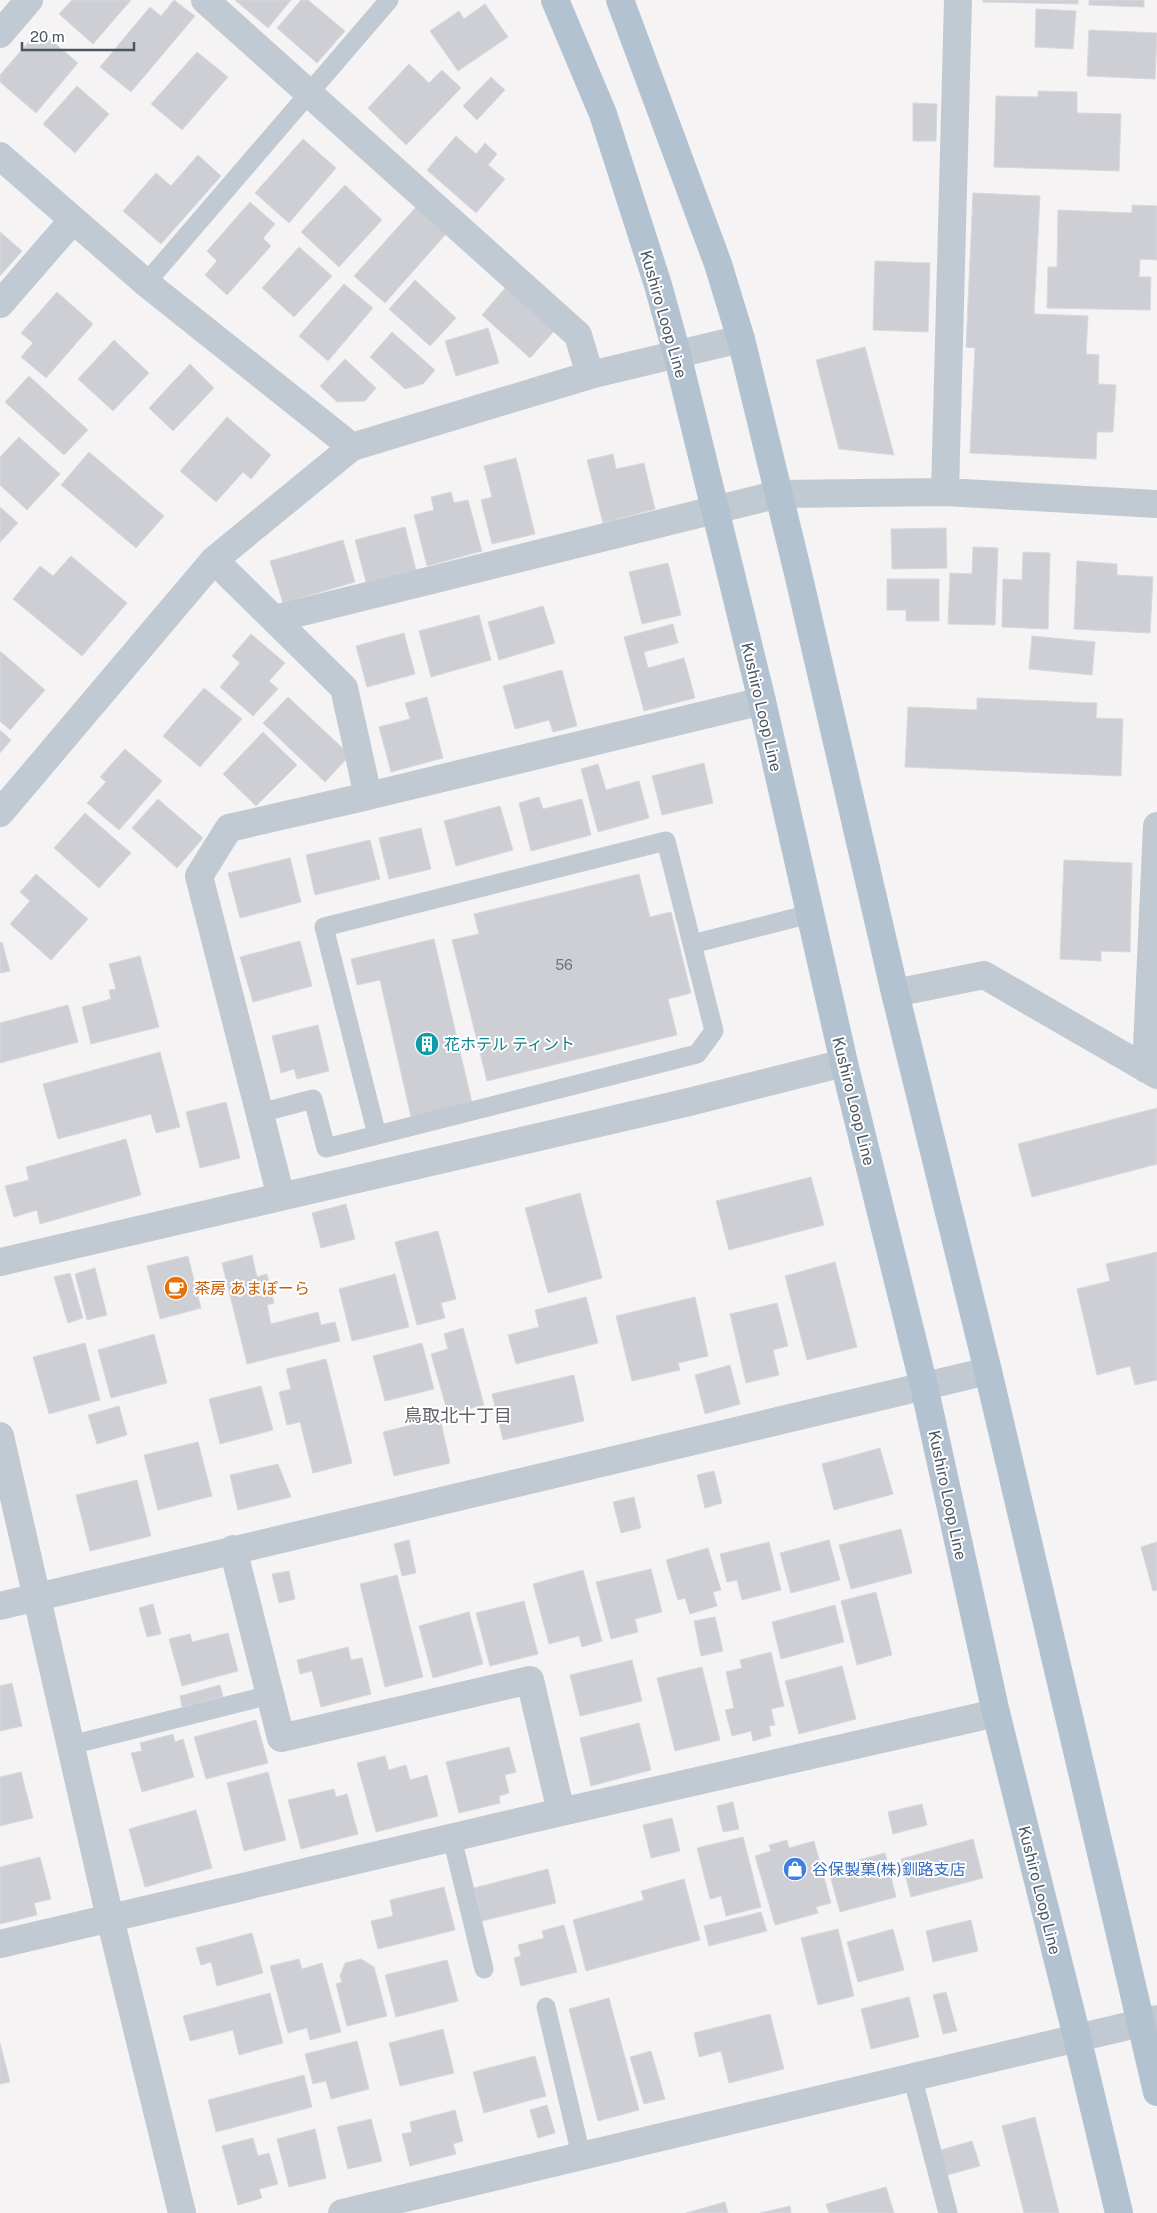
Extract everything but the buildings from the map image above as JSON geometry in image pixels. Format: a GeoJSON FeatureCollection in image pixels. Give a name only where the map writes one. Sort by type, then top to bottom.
{"type":"FeatureCollection","features":[{"type":"Feature","properties":{"kind":"main road","name":"Kushiro Loop Line"},"geometry":{"type":"LineString","coordinates":[[555,0],[604,114],[658,285],[677,354],[714,512],[762,701],[844,1063],[924,1386],[996,1713],[1119,2213]]}},
{"type":"Feature","properties":{"kind":"main road"},"geometry":{"type":"LineString","coordinates":[[620,0],[718,264],[741,339],[895,993],[1149,2021],[1157,2092]]}},
{"type":"Feature","properties":{"kind":"street"},"geometry":{"type":"LineString","coordinates":[[0,34],[29,0]]}},
{"type":"Feature","properties":{"kind":"street"},"geometry":{"type":"LineString","coordinates":[[205,0],[578,335],[590,374]]}},
{"type":"Feature","properties":{"kind":"street"},"geometry":{"type":"LineString","coordinates":[[945,492],[958,0]]}},
{"type":"Feature","properties":{"kind":"street"},"geometry":{"type":"LineString","coordinates":[[0,156],[146,283],[352,447]]}},
{"type":"Feature","properties":{"kind":"street"},"geometry":{"type":"LineString","coordinates":[[0,304],[73,220]]}},
{"type":"Feature","properties":{"kind":"street"},"geometry":{"type":"LineString","coordinates":[[0,813],[214,560],[352,447],[590,374],[741,339]]}},
{"type":"Feature","properties":{"kind":"street"},"geometry":{"type":"LineString","coordinates":[[274,619],[714,512],[779,494],[945,492],[1157,504]]}},
{"type":"Feature","properties":{"kind":"street"},"geometry":{"type":"LineString","coordinates":[[214,560],[344,688],[368,796]]}},
{"type":"Feature","properties":{"kind":"street"},"geometry":{"type":"LineString","coordinates":[[281,1196],[199,876],[229,828],[762,701]]}},
{"type":"Feature","properties":{"kind":"street"},"geometry":{"type":"LineString","coordinates":[[895,993],[984,974],[1152,1072],[1157,826]]}},
{"type":"Feature","properties":{"kind":"street"},"geometry":{"type":"LineString","coordinates":[[0,1262],[844,1063]]}},
{"type":"Feature","properties":{"kind":"street"},"geometry":{"type":"LineString","coordinates":[[0,1606],[233,1549],[988,1371]]}},
{"type":"Feature","properties":{"kind":"street"},"geometry":{"type":"LineString","coordinates":[[0,1436],[110,1918],[182,2213]]}},
{"type":"Feature","properties":{"kind":"street"},"geometry":{"type":"LineString","coordinates":[[233,1549],[281,1738],[530,1680],[561,1812]]}},
{"type":"Feature","properties":{"kind":"street"},"geometry":{"type":"LineString","coordinates":[[0,1944],[561,1812],[996,1713]]}},
{"type":"Feature","properties":{"kind":"street"},"geometry":{"type":"LineString","coordinates":[[342,2213],[1077,2036],[1149,2021]]}},
{"type":"Feature","properties":{"kind":"lane"},"geometry":{"type":"LineString","coordinates":[[146,283],[389,0]]}},
{"type":"Feature","properties":{"kind":"lane"},"geometry":{"type":"LineString","coordinates":[[260,1113],[313,1099],[326,1148],[697,1054],[714,1031],[666,840],[324,927],[377,1135]]}},
{"type":"Feature","properties":{"kind":"lane"},"geometry":{"type":"LineString","coordinates":[[692,944],[810,914]]}},
{"type":"Feature","properties":{"kind":"lane"},"geometry":{"type":"LineString","coordinates":[[71,1745],[270,1695]]}},
{"type":"Feature","properties":{"kind":"lane"},"geometry":{"type":"LineString","coordinates":[[452,1838],[484,1969]]}},
{"type":"Feature","properties":{"kind":"lane"},"geometry":{"type":"LineString","coordinates":[[546,2007],[581,2155]]}},
{"type":"Feature","properties":{"kind":"lane"},"geometry":{"type":"LineString","coordinates":[[912,2076],[948,2213]]}},
{"type":"Feature","properties":{"kind":"place","name":"花ホテル ティント"},"geometry":{"type":"Point","coordinates":[427,1044]}},
{"type":"Feature","properties":{"kind":"place","name":"茶房 あまぽーら"},"geometry":{"type":"Point","coordinates":[176,1288]}},
{"type":"Feature","properties":{"kind":"place","name":"谷保製菓(株)釧路支店"},"geometry":{"type":"Point","coordinates":[795,1869]}},
{"type":"Feature","properties":{"kind":"district","name":"鳥取北十丁目"},"geometry":{"type":"Point","coordinates":[458,1416]}}]}
